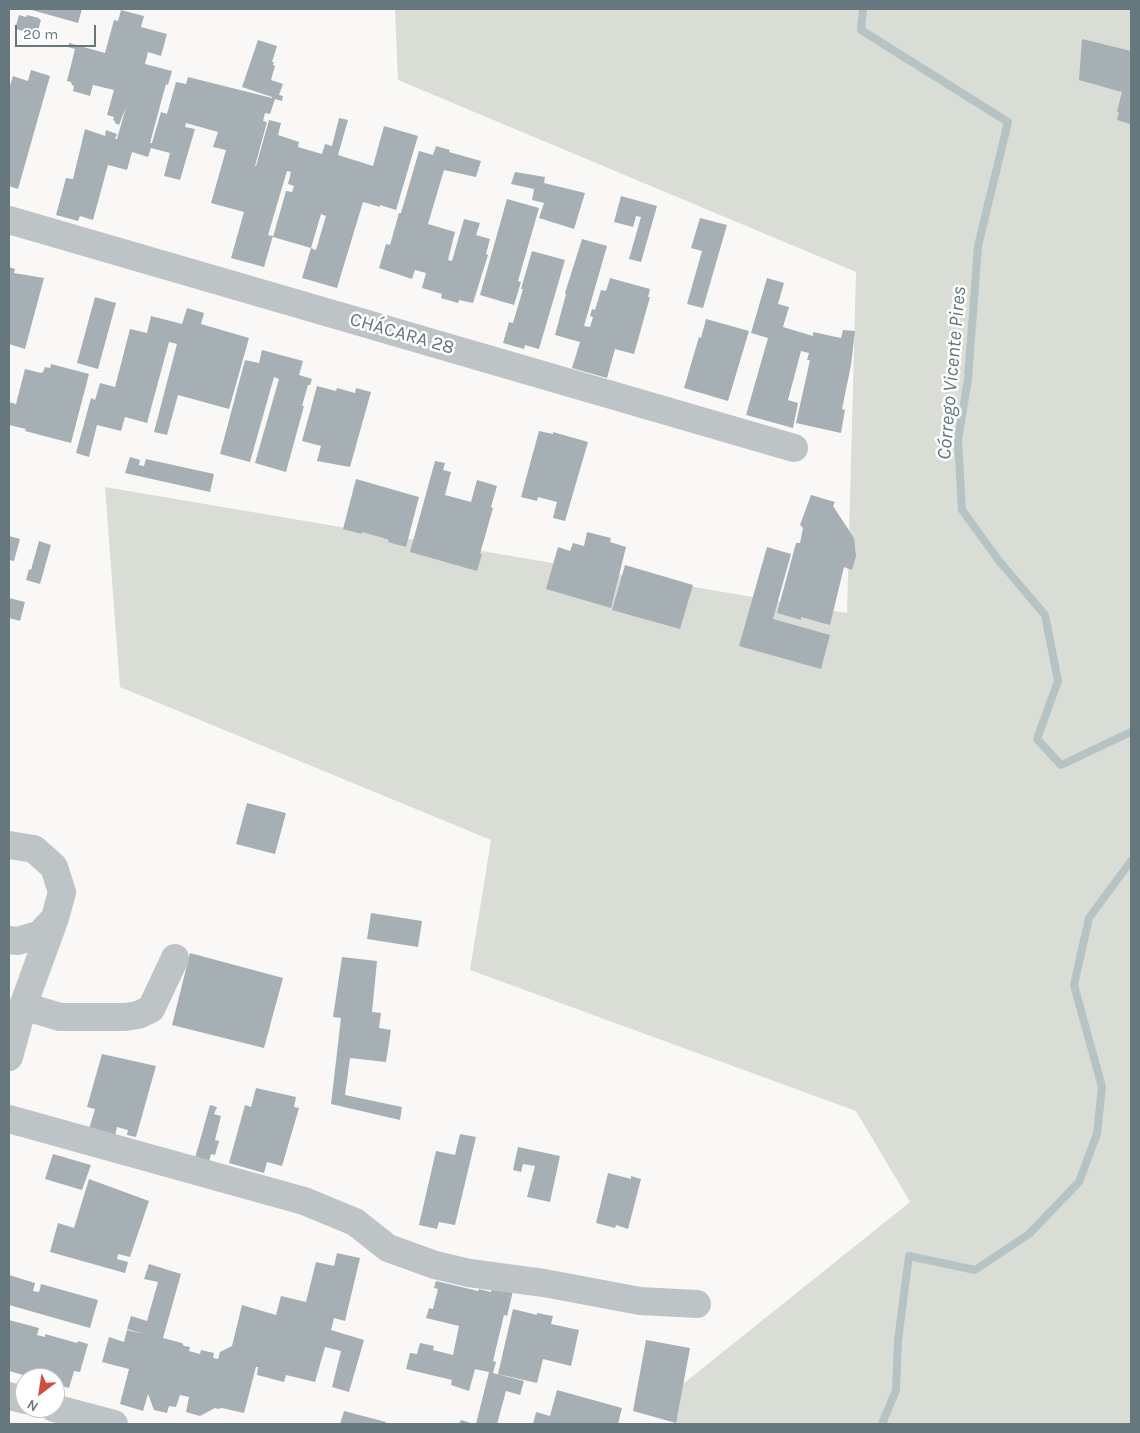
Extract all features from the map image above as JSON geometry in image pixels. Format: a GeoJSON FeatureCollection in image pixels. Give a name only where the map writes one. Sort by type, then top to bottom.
{"type":"FeatureCollection","features":[{"type":"Feature","properties":{"kind":"street","name":"CHÁCARA 28"},"geometry":{"type":"LineString","coordinates":[[9,220],[794,448]]}},
{"type":"Feature","properties":{"kind":"street"},"geometry":{"type":"LineString","coordinates":[[9,845],[34,849],[54,866],[62,892],[55,918],[23,1006],[9,1057]]}},
{"type":"Feature","properties":{"kind":"street"},"geometry":{"type":"LineString","coordinates":[[9,940],[18,941],[40,934],[55,918]]}},
{"type":"Feature","properties":{"kind":"street"},"geometry":{"type":"LineString","coordinates":[[23,1006],[60,1017],[125,1017],[138,1015],[151,1008],[175,958]]}},
{"type":"Feature","properties":{"kind":"street"},"geometry":{"type":"LineString","coordinates":[[9,1119],[304,1201],[355,1222],[388,1248],[435,1265],[469,1273],[544,1282],[640,1301],[697,1304]]}},
{"type":"Feature","properties":{"kind":"street"},"geometry":{"type":"LineString","coordinates":[[65,1411],[114,1424]]}},
{"type":"Feature","properties":{"kind":"shaded area"},"geometry":{"type":"Polygon","coordinates":[[[395,9],[1131,9],[1131,1424],[674,1424],[678,1388],[910,1202],[856,1111],[470,970],[491,840],[120,687],[105,487],[847,613],[856,272],[398,80],[395,9]]]}},
{"type":"Feature","properties":{"kind":"building"},"geometry":{"type":"Polygon","coordinates":[[[28,9],[82,9],[78,23],[28,9]]]}},
{"type":"Feature","properties":{"kind":"building"},"geometry":{"type":"Polygon","coordinates":[[[121,10],[144,16],[141,27],[167,34],[161,56],[148,52],[145,64],[172,71],[168,85],[166,84],[150,143],[152,143],[161,112],[167,114],[176,82],[186,84],[188,77],[272,98],[242,87],[258,40],[277,46],[272,62],[274,62],[273,65],[275,66],[271,80],[283,84],[279,95],[283,96],[282,101],[275,99],[270,114],[265,113],[263,121],[267,122],[255,166],[269,120],[281,123],[278,135],[299,142],[298,147],[322,154],[325,144],[332,146],[339,118],[348,120],[338,155],[373,166],[384,126],[418,136],[396,210],[363,202],[337,288],[302,278],[311,248],[273,237],[286,191],[292,192],[294,186],[288,184],[291,172],[287,171],[268,235],[273,236],[264,267],[231,258],[244,212],[211,203],[226,150],[213,147],[218,132],[186,123],[185,127],[195,129],[180,180],[164,176],[170,153],[151,148],[148,157],[132,152],[127,170],[108,165],[93,220],[80,216],[78,221],[56,215],[66,178],[73,179],[85,129],[105,136],[106,130],[117,134],[115,139],[117,139],[126,107],[119,125],[113,120],[114,117],[107,115],[114,90],[93,85],[90,96],[73,91],[74,86],[71,82],[67,81],[75,49],[68,47],[69,43],[105,53],[114,20],[118,21],[121,10]],[[321,214],[311,248],[316,250],[326,216],[321,214]]]}},
{"type":"Feature","properties":{"kind":"building"},"geometry":{"type":"Polygon","coordinates":[[[19,15],[26,17],[27,15],[41,20],[37,34],[15,29],[19,15]]]}},
{"type":"Feature","properties":{"kind":"building"},"geometry":{"type":"Polygon","coordinates":[[[1082,39],[1131,51],[1130,124],[1117,120],[1122,92],[1079,80],[1082,39]]]}},
{"type":"Feature","properties":{"kind":"building"},"geometry":{"type":"Polygon","coordinates":[[[31,70],[50,76],[18,189],[9,186],[9,89],[13,76],[28,81],[31,70]]]}},
{"type":"Feature","properties":{"kind":"building"},"geometry":{"type":"Polygon","coordinates":[[[436,146],[450,150],[449,152],[481,161],[476,177],[444,170],[428,224],[455,232],[448,260],[452,261],[464,219],[480,223],[476,235],[490,239],[486,254],[488,255],[473,303],[459,300],[458,303],[441,298],[442,294],[422,288],[426,273],[415,270],[412,279],[379,268],[386,244],[390,245],[399,213],[401,213],[419,151],[433,155],[436,146]]]}},
{"type":"Feature","properties":{"kind":"building"},"geometry":{"type":"Polygon","coordinates":[[[515,172],[545,177],[544,183],[585,193],[574,229],[539,218],[544,203],[532,200],[534,189],[511,184],[515,172]]]}},
{"type":"Feature","properties":{"kind":"building"},"geometry":{"type":"Polygon","coordinates":[[[621,196],[657,206],[641,262],[629,259],[641,217],[636,216],[633,227],[614,222],[621,196]]]}},
{"type":"Feature","properties":{"kind":"building"},"geometry":{"type":"Polygon","coordinates":[[[507,199],[539,208],[518,281],[521,282],[514,305],[480,295],[507,199]]]}},
{"type":"Feature","properties":{"kind":"building"},"geometry":{"type":"Polygon","coordinates":[[[700,218],[727,225],[703,308],[687,304],[702,251],[691,248],[700,218]]]}},
{"type":"Feature","properties":{"kind":"building"},"geometry":{"type":"Polygon","coordinates":[[[582,239],[607,246],[584,326],[590,327],[593,317],[590,316],[592,309],[595,310],[601,290],[606,291],[610,278],[650,289],[648,297],[650,297],[634,354],[615,349],[607,378],[572,368],[580,342],[555,335],[565,293],[582,239]]]}},
{"type":"Feature","properties":{"kind":"building"},"geometry":{"type":"Polygon","coordinates":[[[532,251],[565,260],[539,349],[525,345],[524,349],[503,343],[509,322],[513,323],[532,251]]]}},
{"type":"Feature","properties":{"kind":"building"},"geometry":{"type":"Polygon","coordinates":[[[9,267],[15,269],[14,273],[44,278],[25,349],[9,344],[9,267]]]}},
{"type":"Feature","properties":{"kind":"building"},"geometry":{"type":"Polygon","coordinates":[[[767,278],[784,283],[778,304],[789,307],[783,327],[813,336],[813,332],[841,338],[843,330],[855,331],[851,365],[842,409],[845,410],[841,433],[796,423],[810,360],[807,360],[809,353],[801,351],[788,400],[798,403],[793,428],[746,415],[768,338],[751,333],[767,278]]]}},
{"type":"Feature","properties":{"kind":"building"},"geometry":{"type":"Polygon","coordinates":[[[95,297],[116,303],[98,369],[77,363],[95,297]]]}},
{"type":"Feature","properties":{"kind":"building"},"geometry":{"type":"Polygon","coordinates":[[[187,308],[204,313],[201,324],[249,338],[229,409],[178,395],[167,435],[154,432],[177,344],[169,342],[147,423],[125,417],[121,431],[97,425],[89,457],[76,453],[91,398],[95,400],[100,383],[115,387],[130,329],[147,333],[151,316],[182,324],[187,308]]]}},
{"type":"Feature","properties":{"kind":"building"},"geometry":{"type":"Polygon","coordinates":[[[706,319],[749,331],[728,401],[684,388],[706,319]]]}},
{"type":"Feature","properties":{"kind":"building"},"geometry":{"type":"Polygon","coordinates":[[[262,350],[303,361],[299,375],[312,379],[310,385],[308,385],[302,406],[304,406],[286,472],[255,463],[279,379],[274,377],[250,462],[220,454],[245,360],[259,363],[262,350]]]}},
{"type":"Feature","properties":{"kind":"building"},"geometry":{"type":"Polygon","coordinates":[[[51,364],[89,374],[71,443],[9,425],[9,402],[16,404],[25,369],[41,373],[45,367],[50,368],[51,364]]]}},
{"type":"Feature","properties":{"kind":"building"},"geometry":{"type":"Polygon","coordinates":[[[317,386],[336,391],[337,388],[355,393],[356,388],[371,392],[350,467],[317,461],[321,446],[302,441],[317,386]]]}},
{"type":"Feature","properties":{"kind":"building"},"geometry":{"type":"Polygon","coordinates":[[[539,431],[553,434],[553,432],[588,442],[565,521],[553,518],[557,502],[538,497],[537,501],[521,497],[539,431]]]}},
{"type":"Feature","properties":{"kind":"building"},"geometry":{"type":"Polygon","coordinates":[[[130,457],[140,460],[139,465],[144,466],[146,459],[214,474],[210,492],[125,473],[130,457]]]}},
{"type":"Feature","properties":{"kind":"building"},"geometry":{"type":"Polygon","coordinates":[[[435,461],[445,463],[443,470],[451,472],[445,495],[471,502],[477,480],[497,486],[477,571],[410,552],[435,461]]]}},
{"type":"Feature","properties":{"kind":"building"},"geometry":{"type":"Polygon","coordinates":[[[356,479],[419,497],[406,547],[388,542],[389,540],[380,537],[343,529],[356,479]]]}},
{"type":"Feature","properties":{"kind":"building"},"geometry":{"type":"Polygon","coordinates":[[[811,495],[835,502],[833,506],[854,538],[856,556],[852,570],[844,567],[830,625],[801,617],[801,620],[777,613],[796,543],[800,543],[803,528],[800,525],[811,495]]]}},
{"type":"Feature","properties":{"kind":"building"},"geometry":{"type":"Polygon","coordinates":[[[587,532],[611,538],[610,542],[626,547],[611,608],[546,589],[558,547],[570,551],[573,543],[584,546],[587,532]]]}},
{"type":"Feature","properties":{"kind":"building"},"geometry":{"type":"Polygon","coordinates":[[[9,536],[20,539],[14,561],[9,560],[9,536]]]}},
{"type":"Feature","properties":{"kind":"building"},"geometry":{"type":"Polygon","coordinates":[[[39,541],[51,545],[40,584],[26,580],[29,569],[31,570],[39,541]]]}},
{"type":"Feature","properties":{"kind":"building"},"geometry":{"type":"Polygon","coordinates":[[[767,547],[791,554],[773,619],[830,635],[821,669],[739,646],[767,547]]]}},
{"type":"Feature","properties":{"kind":"building"},"geometry":{"type":"Polygon","coordinates":[[[625,565],[693,585],[680,629],[612,610],[625,565]]]}},
{"type":"Feature","properties":{"kind":"building"},"geometry":{"type":"Polygon","coordinates":[[[9,598],[25,602],[20,621],[9,618],[9,598]]]}},
{"type":"Feature","properties":{"kind":"building"},"geometry":{"type":"Polygon","coordinates":[[[247,803],[286,813],[275,854],[236,844],[247,803]]]}},
{"type":"Feature","properties":{"kind":"building"},"geometry":{"type":"Polygon","coordinates":[[[371,913],[422,921],[418,947],[367,939],[371,913]]]}},
{"type":"Feature","properties":{"kind":"building"},"geometry":{"type":"Polygon","coordinates":[[[190,953],[283,978],[264,1048],[172,1025],[190,953]]]}},
{"type":"Feature","properties":{"kind":"building"},"geometry":{"type":"Polygon","coordinates":[[[342,957],[377,961],[372,1012],[381,1013],[379,1028],[391,1030],[386,1062],[350,1058],[345,1095],[402,1107],[400,1120],[331,1104],[341,1018],[333,1017],[342,957]]]}},
{"type":"Feature","properties":{"kind":"building"},"geometry":{"type":"Polygon","coordinates":[[[102,1054],[156,1066],[136,1137],[127,1135],[128,1130],[117,1127],[115,1136],[89,1129],[95,1109],[87,1107],[102,1054]]]}},
{"type":"Feature","properties":{"kind":"building"},"geometry":{"type":"Polygon","coordinates":[[[256,1088],[296,1097],[294,1107],[299,1108],[282,1166],[267,1162],[264,1173],[229,1163],[245,1105],[251,1107],[256,1088]]]}},
{"type":"Feature","properties":{"kind":"building"},"geometry":{"type":"Polygon","coordinates":[[[210,1105],[217,1107],[214,1114],[221,1116],[215,1140],[219,1141],[215,1155],[211,1154],[209,1162],[195,1158],[210,1105]]]}},
{"type":"Feature","properties":{"kind":"building"},"geometry":{"type":"Polygon","coordinates":[[[460,1134],[476,1137],[455,1225],[439,1222],[437,1229],[419,1225],[436,1151],[455,1155],[460,1134]]]}},
{"type":"Feature","properties":{"kind":"building"},"geometry":{"type":"Polygon","coordinates":[[[518,1147],[560,1156],[550,1202],[527,1197],[535,1166],[523,1164],[521,1172],[513,1170],[518,1147]]]}},
{"type":"Feature","properties":{"kind":"building"},"geometry":{"type":"Polygon","coordinates":[[[53,1154],[91,1165],[82,1190],[45,1179],[53,1154]]]}},
{"type":"Feature","properties":{"kind":"building"},"geometry":{"type":"Polygon","coordinates":[[[608,1173],[631,1179],[631,1176],[641,1179],[628,1229],[616,1225],[615,1228],[596,1223],[608,1173]]]}},
{"type":"Feature","properties":{"kind":"building"},"geometry":{"type":"Polygon","coordinates":[[[89,1179],[149,1201],[130,1257],[118,1254],[117,1259],[128,1262],[125,1273],[50,1252],[58,1223],[74,1228],[89,1179]]]}},
{"type":"Feature","properties":{"kind":"building"},"geometry":{"type":"Polygon","coordinates":[[[337,1253],[360,1258],[345,1321],[334,1318],[331,1330],[364,1340],[349,1392],[332,1387],[341,1351],[325,1347],[315,1382],[286,1375],[284,1382],[257,1375],[258,1367],[256,1367],[244,1413],[215,1408],[200,1416],[186,1412],[189,1397],[180,1395],[176,1407],[169,1406],[167,1413],[154,1410],[148,1394],[143,1411],[120,1404],[129,1369],[102,1362],[109,1337],[124,1342],[127,1330],[144,1334],[127,1329],[131,1316],[147,1321],[158,1282],[144,1279],[149,1264],[181,1274],[163,1338],[190,1347],[189,1351],[200,1354],[201,1350],[214,1353],[213,1358],[218,1359],[220,1352],[232,1346],[242,1305],[276,1315],[281,1296],[306,1302],[316,1262],[334,1266],[337,1253]]]}},
{"type":"Feature","properties":{"kind":"building"},"geometry":{"type":"Polygon","coordinates":[[[9,1275],[35,1283],[33,1291],[39,1292],[41,1284],[98,1300],[90,1328],[9,1305],[9,1275]]]}},
{"type":"Feature","properties":{"kind":"building"},"geometry":{"type":"Polygon","coordinates":[[[436,1281],[478,1291],[479,1289],[491,1292],[492,1287],[513,1291],[507,1316],[504,1315],[493,1361],[496,1362],[493,1373],[524,1381],[520,1395],[506,1391],[497,1424],[476,1424],[489,1372],[475,1369],[469,1391],[451,1385],[452,1380],[406,1369],[410,1353],[417,1354],[420,1343],[434,1346],[433,1350],[453,1355],[459,1326],[426,1318],[429,1308],[433,1309],[438,1289],[434,1288],[436,1281]]]}},
{"type":"Feature","properties":{"kind":"building"},"geometry":{"type":"Polygon","coordinates":[[[513,1309],[537,1315],[537,1313],[553,1316],[551,1324],[579,1330],[571,1366],[543,1359],[537,1383],[498,1374],[513,1309]]]}},
{"type":"Feature","properties":{"kind":"building"},"geometry":{"type":"Polygon","coordinates":[[[9,1320],[39,1328],[37,1335],[45,1337],[45,1334],[77,1343],[78,1341],[88,1344],[80,1372],[74,1371],[69,1388],[65,1387],[65,1368],[15,1368],[15,1373],[9,1371],[9,1320]]]}},
{"type":"Feature","properties":{"kind":"building"},"geometry":{"type":"Polygon","coordinates":[[[646,1340],[690,1348],[676,1423],[633,1411],[646,1340]]]}},
{"type":"Feature","properties":{"kind":"building"},"geometry":{"type":"Polygon","coordinates":[[[557,1390],[622,1408],[618,1424],[533,1424],[536,1412],[550,1416],[557,1390]]]}},
{"type":"Feature","properties":{"kind":"building"},"geometry":{"type":"Polygon","coordinates":[[[344,1411],[386,1422],[385,1424],[340,1424],[344,1411]]]}},
{"type":"Feature","properties":{"kind":"building"},"geometry":{"type":"Polygon","coordinates":[[[461,1420],[474,1424],[459,1424],[461,1420]]]}},
{"type":"Feature","properties":{"kind":"waterway","name":"Córrego Vicente Pires"},"geometry":{"type":"LineString","coordinates":[[863,9],[861,30],[1008,122],[978,246],[968,379],[958,440],[962,510],[1000,562],[1045,615],[1058,681],[1037,739],[1061,765],[1131,732]]}},
{"type":"Feature","properties":{"kind":"waterway","name":"Córrego Vicente Pires"},"geometry":{"type":"LineString","coordinates":[[882,1424],[896,1390],[898,1340],[909,1256],[975,1270],[1029,1234],[1079,1182],[1097,1134],[1102,1087],[1074,985],[1089,918],[1131,861]]}}]}
